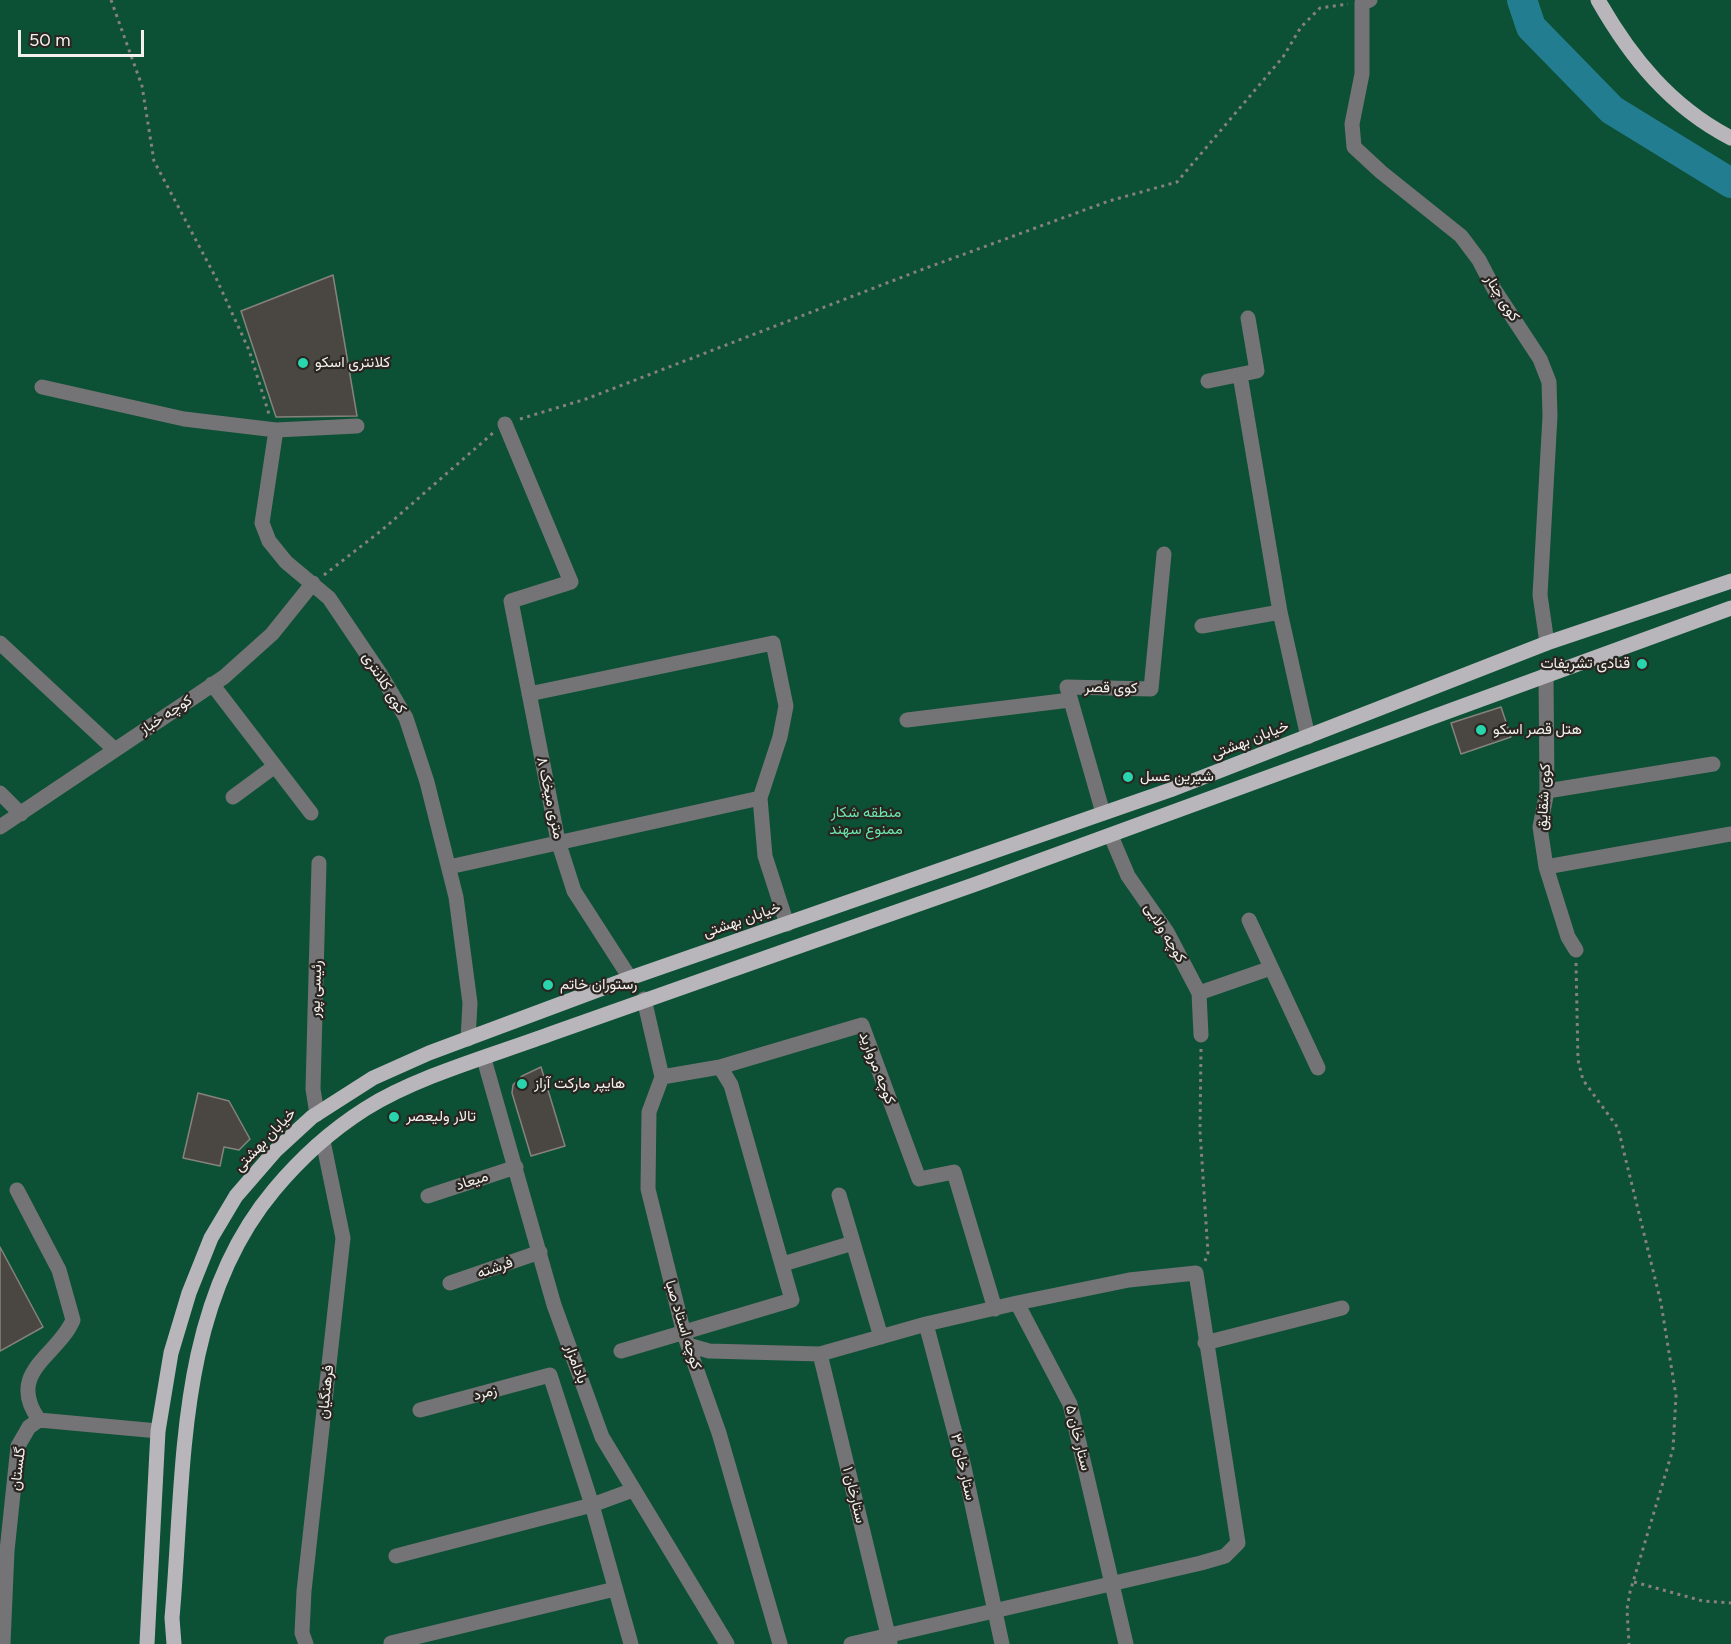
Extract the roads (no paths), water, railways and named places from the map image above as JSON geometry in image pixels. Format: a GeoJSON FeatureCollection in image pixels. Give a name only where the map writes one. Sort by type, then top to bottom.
{"type":"FeatureCollection","features":[{"type":"Feature","properties":{"kind":"main road"},"geometry":{"type":"LineString","coordinates":[[1598,0],[1639,64],[1654,80],[1706,124],[1731,138]]}},
{"type":"Feature","properties":{"kind":"main road","name":"خیابان بهشتی"},"geometry":{"type":"LineString","coordinates":[[147,1644],[158,1431],[171,1353],[189,1293],[211,1238],[236,1196],[275,1150],[317,1114],[373,1078],[465,1040],[630,978],[1103,813],[1308,737],[1547,643],[1731,581]]}},
{"type":"Feature","properties":{"kind":"main road"},"geometry":{"type":"LineString","coordinates":[[174,1644],[172,1618],[185,1450],[200,1337],[222,1275],[245,1229],[275,1188],[324,1141],[366,1108],[422,1082],[644,999],[1111,836],[1546,674],[1731,608]]}},
{"type":"Feature","properties":{"kind":"main road"},"geometry":{"type":"LineString","coordinates":[[490,1031],[499,1031],[505,1036],[505,1047],[499,1053]]}},
{"type":"Feature","properties":{"kind":"main road"},"geometry":{"type":"LineString","coordinates":[[465,1040],[455,1055],[460,1063],[469,1064]]}},
{"type":"Feature","properties":{"kind":"street","name":"کوی چنار"},"geometry":{"type":"LineString","coordinates":[[1366,1],[1362,74],[1352,124],[1354,147],[1461,236],[1479,260],[1494,289],[1540,359],[1549,382],[1550,416],[1540,595],[1547,643]]}},
{"type":"Feature","properties":{"kind":"street"},"geometry":{"type":"LineString","coordinates":[[1208,381],[1257,371],[1248,318]]}},
{"type":"Feature","properties":{"kind":"street"},"geometry":{"type":"LineString","coordinates":[[1240,375],[1280,612],[1308,737]]}},
{"type":"Feature","properties":{"kind":"street"},"geometry":{"type":"LineString","coordinates":[[42,387],[184,419],[276,430],[357,426]]}},
{"type":"Feature","properties":{"kind":"street","name":"۸ متری میخک"},"geometry":{"type":"LineString","coordinates":[[505,424],[571,582],[511,601],[558,841],[574,891],[630,978]]}},
{"type":"Feature","properties":{"kind":"street","name":"کوی کلانتری"},"geometry":{"type":"LineString","coordinates":[[276,430],[262,523],[269,541],[286,562],[329,598],[406,718],[449,867],[466,961],[470,1003],[465,1040]]}},
{"type":"Feature","properties":{"kind":"street","name":"کوی قصر"},"geometry":{"type":"LineString","coordinates":[[1103,813],[1067,687],[1151,689],[1164,554]]}},
{"type":"Feature","properties":{"kind":"street","name":"کوچه خباز"},"geometry":{"type":"LineString","coordinates":[[0,827],[224,677],[272,634],[313,583]]}},
{"type":"Feature","properties":{"kind":"street"},"geometry":{"type":"LineString","coordinates":[[1202,626],[1280,612]]}},
{"type":"Feature","properties":{"kind":"street"},"geometry":{"type":"LineString","coordinates":[[0,643],[114,749]]}},
{"type":"Feature","properties":{"kind":"street"},"geometry":{"type":"LineString","coordinates":[[529,694],[773,643],[786,706],[780,737],[760,798],[765,856],[787,924]]}},
{"type":"Feature","properties":{"kind":"street","name":"کوی شقایق"},"geometry":{"type":"LineString","coordinates":[[1546,674],[1547,791],[1540,827],[1546,867],[1568,937],[1576,950]]}},
{"type":"Feature","properties":{"kind":"street"},"geometry":{"type":"LineString","coordinates":[[212,684],[311,813]]}},
{"type":"Feature","properties":{"kind":"street"},"geometry":{"type":"LineString","coordinates":[[907,720],[1070,700]]}},
{"type":"Feature","properties":{"kind":"street"},"geometry":{"type":"LineString","coordinates":[[1547,791],[1713,764]]}},
{"type":"Feature","properties":{"kind":"street"},"geometry":{"type":"LineString","coordinates":[[233,797],[275,766]]}},
{"type":"Feature","properties":{"kind":"street"},"geometry":{"type":"LineString","coordinates":[[0,793],[21,813]]}},
{"type":"Feature","properties":{"kind":"street"},"geometry":{"type":"LineString","coordinates":[[449,867],[760,798]]}},
{"type":"Feature","properties":{"kind":"street"},"geometry":{"type":"LineString","coordinates":[[1546,867],[1731,834]]}},
{"type":"Feature","properties":{"kind":"street","name":"کوچه ولایی"},"geometry":{"type":"LineString","coordinates":[[1111,836],[1128,876],[1167,932],[1199,993],[1201,1035]]}},
{"type":"Feature","properties":{"kind":"street","name":"رئیسی پور"},"geometry":{"type":"LineString","coordinates":[[317,1114],[313,1089],[320,863]]}},
{"type":"Feature","properties":{"kind":"street"},"geometry":{"type":"LineString","coordinates":[[1249,920],[1318,1068]]}},
{"type":"Feature","properties":{"kind":"street"},"geometry":{"type":"LineString","coordinates":[[1199,993],[1271,968]]}},
{"type":"Feature","properties":{"kind":"street"},"geometry":{"type":"LineString","coordinates":[[621,1351],[686,1340],[792,1300],[731,1085],[720,1067],[662,1077],[644,999]]}},
{"type":"Feature","properties":{"kind":"street","name":"کوچه مروارید"},"geometry":{"type":"LineString","coordinates":[[720,1067],[862,1026],[919,1179],[954,1172],[995,1309]]}},
{"type":"Feature","properties":{"kind":"street","name":"بادامزار"},"geometry":{"type":"LineString","coordinates":[[484,1059],[554,1305],[602,1437],[727,1644]]}},
{"type":"Feature","properties":{"kind":"street","name":"کوچه استاد صبا"},"geometry":{"type":"LineString","coordinates":[[662,1077],[649,1112],[648,1189],[686,1340],[719,1433],[780,1644]]}},
{"type":"Feature","properties":{"kind":"street","name":"فرهنگیان"},"geometry":{"type":"LineString","coordinates":[[306,1644],[302,1633],[304,1592],[343,1238],[324,1141]]}},
{"type":"Feature","properties":{"kind":"street","name":"میعاد"},"geometry":{"type":"LineString","coordinates":[[428,1196],[516,1167]]}},
{"type":"Feature","properties":{"kind":"street"},"geometry":{"type":"LineString","coordinates":[[17,1190],[59,1270],[74,1320],[67,1334],[54,1344],[36,1365],[29,1380],[27,1389],[34,1412],[39,1420],[158,1431]]}},
{"type":"Feature","properties":{"kind":"street"},"geometry":{"type":"LineString","coordinates":[[839,1195],[880,1337]]}},
{"type":"Feature","properties":{"kind":"street"},"geometry":{"type":"LineString","coordinates":[[783,1264],[853,1244]]}},
{"type":"Feature","properties":{"kind":"street","name":"فرشته"},"geometry":{"type":"LineString","coordinates":[[450,1283],[540,1252]]}},
{"type":"Feature","properties":{"kind":"street"},"geometry":{"type":"LineString","coordinates":[[686,1340],[709,1351],[820,1354],[926,1324],[1017,1303],[1130,1280],[1196,1273],[1205,1343],[1238,1543],[1225,1556],[1209,1561],[994,1611],[889,1640],[851,1644]]}},
{"type":"Feature","properties":{"kind":"street","name":"ستار خان ۵"},"geometry":{"type":"LineString","coordinates":[[1017,1303],[1070,1404],[1126,1644]]}},
{"type":"Feature","properties":{"kind":"street"},"geometry":{"type":"LineString","coordinates":[[1205,1343],[1342,1308]]}},
{"type":"Feature","properties":{"kind":"street","name":"ستار خان ۳"},"geometry":{"type":"LineString","coordinates":[[926,1324],[964,1467],[1002,1644]]}},
{"type":"Feature","properties":{"kind":"street","name":"ستارخان ۱"},"geometry":{"type":"LineString","coordinates":[[820,1354],[889,1640]]}},
{"type":"Feature","properties":{"kind":"street","name":"زمرد"},"geometry":{"type":"LineString","coordinates":[[420,1410],[550,1375],[592,1505]]}},
{"type":"Feature","properties":{"kind":"street","name":"گلستان"},"geometry":{"type":"LineString","coordinates":[[3,1644],[7,1551],[18,1446],[29,1427],[39,1420]]}},
{"type":"Feature","properties":{"kind":"street"},"geometry":{"type":"LineString","coordinates":[[396,1556],[592,1505],[633,1490]]}},
{"type":"Feature","properties":{"kind":"street"},"geometry":{"type":"LineString","coordinates":[[592,1505],[631,1644]]}},
{"type":"Feature","properties":{"kind":"street"},"geometry":{"type":"LineString","coordinates":[[391,1643],[615,1589]]}},
{"type":"Feature","properties":{"kind":"waterway"},"geometry":{"type":"LineString","coordinates":[[1522,0],[1531,27],[1612,110],[1731,183]]}},
{"type":"Feature","properties":{"kind":"place","name":"کلانتری اسکو"},"geometry":{"type":"Point","coordinates":[303,363]}},
{"type":"Feature","properties":{"kind":"place","name":"قنادی تشریفات"},"geometry":{"type":"Point","coordinates":[1642,664]}},
{"type":"Feature","properties":{"kind":"place","name":"هتل قصر اسکو"},"geometry":{"type":"Point","coordinates":[1481,730]}},
{"type":"Feature","properties":{"kind":"place","name":"شیرین عسل"},"geometry":{"type":"Point","coordinates":[1128,777]}},
{"type":"Feature","properties":{"kind":"place","name":"رستوران خاتم"},"geometry":{"type":"Point","coordinates":[548,985]}},
{"type":"Feature","properties":{"kind":"place","name":"هایپر مارکت آراز"},"geometry":{"type":"Point","coordinates":[522,1084]}},
{"type":"Feature","properties":{"kind":"place","name":"تالار ولیعصر"},"geometry":{"type":"Point","coordinates":[394,1117]}},
{"type":"Feature","properties":{"kind":"park label","name":"منطقه شکار ممنوع سهند"},"geometry":{"type":"Point","coordinates":[866,822]}}]}
